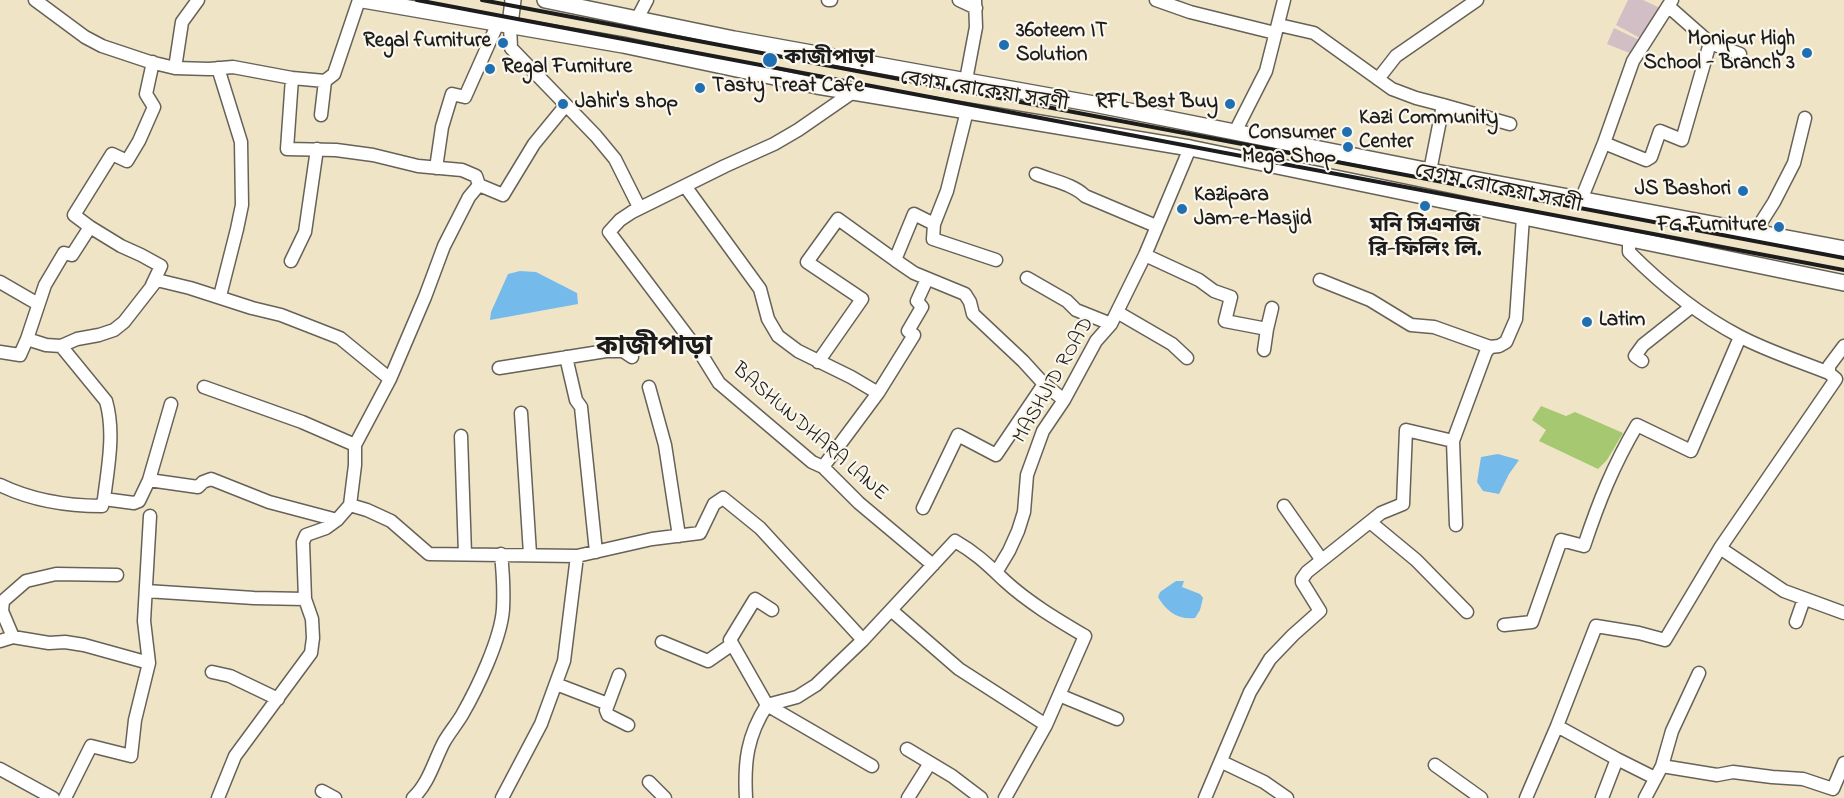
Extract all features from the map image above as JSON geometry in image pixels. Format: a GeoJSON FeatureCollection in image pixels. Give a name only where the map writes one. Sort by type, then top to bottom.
{"type":"FeatureCollection","features":[{"type":"Feature","properties":{"kind":"main road","name":"বেগম রোকেয়া সরণী"},"geometry":{"type":"LineString","coordinates":[[361,0],[623,45],[853,92],[1190,148],[1844,283]]}},
{"type":"Feature","properties":{"kind":"main road"},"geometry":{"type":"LineString","coordinates":[[504,24],[513,0]]}},
{"type":"Feature","properties":{"kind":"main road","name":"বেগম রোকেয়া সরণী"},"geometry":{"type":"LineString","coordinates":[[545,0],[734,39],[966,80],[1844,249]]}},
{"type":"Feature","properties":{"kind":"street"},"geometry":{"type":"LineString","coordinates":[[35,0],[93,41],[153,62],[175,68],[233,67],[292,78],[325,81],[334,74],[361,0]]}},
{"type":"Feature","properties":{"kind":"street"},"geometry":{"type":"LineString","coordinates":[[175,68],[182,22],[198,0]]}},
{"type":"Feature","properties":{"kind":"street"},"geometry":{"type":"LineString","coordinates":[[636,19],[647,0]]}},
{"type":"Feature","properties":{"kind":"street"},"geometry":{"type":"LineString","coordinates":[[959,0],[975,4],[976,27],[966,80]]}},
{"type":"Feature","properties":{"kind":"street"},"geometry":{"type":"LineString","coordinates":[[1156,0],[1190,12],[1277,29],[1291,26],[1314,33],[1392,89],[1416,98],[1510,124]]}},
{"type":"Feature","properties":{"kind":"street"},"geometry":{"type":"LineString","coordinates":[[1234,132],[1266,71],[1284,0]]}},
{"type":"Feature","properties":{"kind":"street"},"geometry":{"type":"LineString","coordinates":[[1378,79],[1396,56],[1477,0]]}},
{"type":"Feature","properties":{"kind":"street"},"geometry":{"type":"LineString","coordinates":[[1581,200],[1633,61],[1670,3],[1710,43],[1740,54]]}},
{"type":"Feature","properties":{"kind":"street"},"geometry":{"type":"LineString","coordinates":[[504,24],[511,48],[596,136],[615,159],[639,207],[774,144],[853,92]]}},
{"type":"Feature","properties":{"kind":"street"},"geometry":{"type":"LineString","coordinates":[[436,168],[442,127],[452,94],[465,97],[504,24]]}},
{"type":"Feature","properties":{"kind":"street"},"geometry":{"type":"LineString","coordinates":[[1604,143],[1646,160],[1651,157],[1660,131],[1682,140],[1710,43]]}},
{"type":"Feature","properties":{"kind":"street"},"geometry":{"type":"LineString","coordinates":[[152,285],[161,266],[121,246],[74,215],[112,154],[127,161],[139,141],[154,107],[146,94],[153,62]]}},
{"type":"Feature","properties":{"kind":"street"},"geometry":{"type":"LineString","coordinates":[[218,68],[241,142],[242,205],[220,297]]}},
{"type":"Feature","properties":{"kind":"street"},"geometry":{"type":"LineString","coordinates":[[292,78],[287,149],[317,149],[373,155],[418,166],[462,170],[476,176],[479,185],[503,195],[534,144],[566,105]]}},
{"type":"Feature","properties":{"kind":"street"},"geometry":{"type":"LineString","coordinates":[[321,115],[325,81]]}},
{"type":"Feature","properties":{"kind":"street"},"geometry":{"type":"LineString","coordinates":[[1430,171],[1443,105]]}},
{"type":"Feature","properties":{"kind":"street"},"geometry":{"type":"LineString","coordinates":[[967,111],[947,191],[934,224],[933,239],[996,260]]}},
{"type":"Feature","properties":{"kind":"street"},"geometry":{"type":"LineString","coordinates":[[1755,232],[1794,163],[1804,118]]}},
{"type":"Feature","properties":{"kind":"street","name":"MASHJID ROAD"},"geometry":{"type":"LineString","coordinates":[[997,571],[1018,531],[1024,512],[1027,475],[1043,431],[1064,400],[1096,341],[1111,324],[1145,255],[1190,148]]}},
{"type":"Feature","properties":{"kind":"street"},"geometry":{"type":"LineString","coordinates":[[291,261],[305,232],[317,149]]}},
{"type":"Feature","properties":{"kind":"street"},"geometry":{"type":"LineString","coordinates":[[1036,174],[1077,188],[1085,196],[1156,226]]}},
{"type":"Feature","properties":{"kind":"street"},"geometry":{"type":"LineString","coordinates":[[218,798],[235,756],[312,653],[312,619],[305,599],[303,542],[306,535],[326,528],[337,520],[350,505],[355,445],[390,379],[444,246],[469,197],[479,185]]}},
{"type":"Feature","properties":{"kind":"street"},"geometry":{"type":"LineString","coordinates":[[685,186],[760,289],[768,319],[778,336],[798,351],[879,393]]}},
{"type":"Feature","properties":{"kind":"street","name":"BASHUNDHARA LANE"},"geometry":{"type":"LineString","coordinates":[[639,207],[620,220],[609,232],[688,337],[719,383],[812,462],[823,467],[859,503],[933,565]]}},
{"type":"Feature","properties":{"kind":"street"},"geometry":{"type":"LineString","coordinates":[[895,260],[914,214],[934,224]]}},
{"type":"Feature","properties":{"kind":"street"},"geometry":{"type":"LineString","coordinates":[[1320,280],[1370,300],[1410,325],[1434,327],[1491,347],[1499,346],[1506,342],[1516,319],[1523,217]]}},
{"type":"Feature","properties":{"kind":"street"},"geometry":{"type":"LineString","coordinates":[[818,362],[862,299],[807,262],[838,219],[914,273],[965,294],[973,314],[1044,384],[1064,400]]}},
{"type":"Feature","properties":{"kind":"street"},"geometry":{"type":"LineString","coordinates":[[0,352],[20,355],[45,285],[64,253],[72,255],[90,227]]}},
{"type":"Feature","properties":{"kind":"street"},"geometry":{"type":"LineString","coordinates":[[1629,239],[1629,252],[1691,307],[1740,337],[1836,379]]}},
{"type":"Feature","properties":{"kind":"street"},"geometry":{"type":"LineString","coordinates":[[1145,255],[1199,280],[1214,291],[1231,297],[1225,321],[1266,330]]}},
{"type":"Feature","properties":{"kind":"street"},"geometry":{"type":"LineString","coordinates":[[1027,278],[1067,301],[1076,310],[1111,324]]}},
{"type":"Feature","properties":{"kind":"street"},"geometry":{"type":"LineString","coordinates":[[823,467],[879,393],[914,335],[908,331],[922,307],[917,301],[927,279]]}},
{"type":"Feature","properties":{"kind":"street"},"geometry":{"type":"LineString","coordinates":[[27,339],[46,345],[61,346],[77,339],[114,330],[124,322],[152,285],[156,281],[161,281],[281,315],[340,338],[390,379]]}},
{"type":"Feature","properties":{"kind":"street"},"geometry":{"type":"LineString","coordinates":[[0,282],[38,304]]}},
{"type":"Feature","properties":{"kind":"street"},"geometry":{"type":"LineString","coordinates":[[1642,361],[1635,356],[1643,345],[1691,307]]}},
{"type":"Feature","properties":{"kind":"street"},"geometry":{"type":"LineString","coordinates":[[1264,350],[1272,308]]}},
{"type":"Feature","properties":{"kind":"street","name":"MASHJID ROAD"},"geometry":{"type":"LineString","coordinates":[[1117,312],[1172,344],[1187,358]]}},
{"type":"Feature","properties":{"kind":"street"},"geometry":{"type":"LineString","coordinates":[[1504,625],[1532,622],[1561,540],[1584,546],[1607,480],[1637,425],[1691,451],[1740,337]]}},
{"type":"Feature","properties":{"kind":"street"},"geometry":{"type":"LineString","coordinates":[[0,485],[42,501],[67,505],[102,506],[111,426],[109,411],[106,401],[61,346]]}},
{"type":"Feature","properties":{"kind":"street"},"geometry":{"type":"LineString","coordinates":[[1836,379],[1829,366],[1844,346]]}},
{"type":"Feature","properties":{"kind":"street"},"geometry":{"type":"LineString","coordinates":[[1455,525],[1453,441],[1486,352],[1491,347]]}},
{"type":"Feature","properties":{"kind":"street"},"geometry":{"type":"LineString","coordinates":[[499,368],[606,351],[623,351],[632,357]]}},
{"type":"Feature","properties":{"kind":"street"},"geometry":{"type":"LineString","coordinates":[[566,357],[576,400],[581,407],[596,552]]}},
{"type":"Feature","properties":{"kind":"street"},"geometry":{"type":"LineString","coordinates":[[1526,798],[1596,626],[1665,640],[1720,548],[1836,379]]}},
{"type":"Feature","properties":{"kind":"street"},"geometry":{"type":"LineString","coordinates":[[923,508],[958,435],[996,455],[1044,384]]}},
{"type":"Feature","properties":{"kind":"street"},"geometry":{"type":"LineString","coordinates":[[204,387],[302,422],[355,445]]}},
{"type":"Feature","properties":{"kind":"street"},"geometry":{"type":"LineString","coordinates":[[649,387],[665,445],[679,536]]}},
{"type":"Feature","properties":{"kind":"street"},"geometry":{"type":"LineString","coordinates":[[104,499],[134,503],[140,501],[149,480],[171,404]]}},
{"type":"Feature","properties":{"kind":"street"},"geometry":{"type":"LineString","coordinates":[[520,413],[530,554]]}},
{"type":"Feature","properties":{"kind":"street"},"geometry":{"type":"LineString","coordinates":[[1205,798],[1250,692],[1270,659],[1320,611],[1302,579],[1321,559],[1382,513],[1403,504],[1406,430],[1453,441]]}},
{"type":"Feature","properties":{"kind":"street"},"geometry":{"type":"LineString","coordinates":[[461,436],[465,554]]}},
{"type":"Feature","properties":{"kind":"street"},"geometry":{"type":"LineString","coordinates":[[149,480],[198,487],[203,482],[212,479],[269,502],[337,520]]}},
{"type":"Feature","properties":{"kind":"street"},"geometry":{"type":"LineString","coordinates":[[350,505],[391,520],[429,554],[578,556],[652,539],[700,533],[714,504],[723,498],[760,528],[863,640]]}},
{"type":"Feature","properties":{"kind":"street"},"geometry":{"type":"LineString","coordinates":[[1284,506],[1321,559]]}},
{"type":"Feature","properties":{"kind":"street"},"geometry":{"type":"LineString","coordinates":[[65,798],[91,746],[132,756],[135,720],[149,663],[144,621],[150,516]]}},
{"type":"Feature","properties":{"kind":"street"},"geometry":{"type":"LineString","coordinates":[[1370,522],[1416,561],[1467,612]]}},
{"type":"Feature","properties":{"kind":"street"},"geometry":{"type":"LineString","coordinates":[[746,798],[748,746],[756,722],[767,705],[797,697],[816,685],[863,640],[955,541],[972,551],[997,571],[1005,581],[1044,610],[1085,636],[1046,725],[1005,798]]}},
{"type":"Feature","properties":{"kind":"street"},"geometry":{"type":"LineString","coordinates":[[1720,548],[1784,591],[1844,613]]}},
{"type":"Feature","properties":{"kind":"street"},"geometry":{"type":"LineString","coordinates":[[413,798],[422,790],[444,741],[461,717],[482,677],[503,610],[501,554]]}},
{"type":"Feature","properties":{"kind":"street"},"geometry":{"type":"LineString","coordinates":[[502,798],[541,724],[564,661],[578,556]]}},
{"type":"Feature","properties":{"kind":"street"},"geometry":{"type":"LineString","coordinates":[[13,637],[2,611],[3,601],[26,581],[56,574],[117,575]]}},
{"type":"Feature","properties":{"kind":"street"},"geometry":{"type":"LineString","coordinates":[[146,591],[305,599]]}},
{"type":"Feature","properties":{"kind":"street"},"geometry":{"type":"LineString","coordinates":[[772,610],[755,598],[730,640],[767,705],[872,766]]}},
{"type":"Feature","properties":{"kind":"street"},"geometry":{"type":"LineString","coordinates":[[1796,622],[1804,599]]}},
{"type":"Feature","properties":{"kind":"street"},"geometry":{"type":"LineString","coordinates":[[891,610],[959,669],[1046,725]]}},
{"type":"Feature","properties":{"kind":"street"},"geometry":{"type":"LineString","coordinates":[[0,641],[13,637],[49,643],[65,642],[149,663]]}},
{"type":"Feature","properties":{"kind":"street"},"geometry":{"type":"LineString","coordinates":[[662,642],[708,661],[731,645]]}},
{"type":"Feature","properties":{"kind":"street"},"geometry":{"type":"LineString","coordinates":[[212,672],[230,676],[278,699]]}},
{"type":"Feature","properties":{"kind":"street"},"geometry":{"type":"LineString","coordinates":[[1645,798],[1662,766],[1672,731],[1699,673]]}},
{"type":"Feature","properties":{"kind":"street"},"geometry":{"type":"LineString","coordinates":[[620,675],[606,710],[608,715],[628,725]]}},
{"type":"Feature","properties":{"kind":"street"},"geometry":{"type":"LineString","coordinates":[[556,684],[608,704]]}},
{"type":"Feature","properties":{"kind":"street"},"geometry":{"type":"LineString","coordinates":[[1059,695],[1117,719]]}},
{"type":"Feature","properties":{"kind":"street"},"geometry":{"type":"LineString","coordinates":[[1557,726],[1655,778]]}},
{"type":"Feature","properties":{"kind":"street"},"geometry":{"type":"LineString","coordinates":[[907,749],[952,776],[981,798]]}},
{"type":"Feature","properties":{"kind":"street"},"geometry":{"type":"LineString","coordinates":[[1602,798],[1617,759]]}},
{"type":"Feature","properties":{"kind":"street"},"geometry":{"type":"LineString","coordinates":[[1222,762],[1264,782],[1287,798]]}},
{"type":"Feature","properties":{"kind":"street"},"geometry":{"type":"LineString","coordinates":[[908,798],[930,763]]}},
{"type":"Feature","properties":{"kind":"street"},"geometry":{"type":"LineString","coordinates":[[1662,766],[1717,775],[1733,772],[1803,779],[1832,793],[1844,763]]}},
{"type":"Feature","properties":{"kind":"street"},"geometry":{"type":"LineString","coordinates":[[1435,765],[1481,798]]}},
{"type":"Feature","properties":{"kind":"street"},"geometry":{"type":"LineString","coordinates":[[0,769],[53,798]]}},
{"type":"Feature","properties":{"kind":"street"},"geometry":{"type":"LineString","coordinates":[[649,783],[665,798]]}},
{"type":"Feature","properties":{"kind":"street"},"geometry":{"type":"LineString","coordinates":[[322,791],[335,798]]}},
{"type":"Feature","properties":{"kind":"shaded area"},"geometry":{"type":"Polygon","coordinates":[[[1628,0],[1643,0],[1660,8],[1642,39],[1616,25],[1628,0]]]}},
{"type":"Feature","properties":{"kind":"shaded area"},"geometry":{"type":"Polygon","coordinates":[[[1614,28],[1639,40],[1632,54],[1607,44],[1614,28]]]}},
{"type":"Feature","properties":{"kind":"green space"},"geometry":{"type":"Polygon","coordinates":[[[1541,406],[1566,416],[1575,412],[1623,433],[1607,460],[1598,469],[1539,441],[1546,430],[1532,420],[1541,406]]]}},
{"type":"Feature","properties":{"kind":"water"},"geometry":{"type":"Polygon","coordinates":[[[520,271],[536,272],[577,293],[578,304],[490,320],[491,312],[508,274],[520,271]]]}},
{"type":"Feature","properties":{"kind":"water"},"geometry":{"type":"Polygon","coordinates":[[[1498,454],[1519,460],[1499,494],[1483,491],[1477,482],[1481,457],[1498,454]]]}},
{"type":"Feature","properties":{"kind":"water"},"geometry":{"type":"Polygon","coordinates":[[[1176,581],[1184,581],[1182,587],[1200,594],[1203,598],[1195,618],[1183,618],[1173,614],[1158,597],[1160,592],[1176,581]]]}},
{"type":"Feature","properties":{"kind":"railway"},"geometry":{"type":"LineString","coordinates":[[417,0],[1844,270]]}},
{"type":"Feature","properties":{"kind":"railway"},"geometry":{"type":"LineString","coordinates":[[482,0],[1844,258]]}},
{"type":"Feature","properties":{"kind":"place","name":"Regal furniture"},"geometry":{"type":"Point","coordinates":[503,43]}},
{"type":"Feature","properties":{"kind":"place","name":"360teem IT Solution"},"geometry":{"type":"Point","coordinates":[1004,45]}},
{"type":"Feature","properties":{"kind":"place","name":"Monipur High School - Branch 3"},"geometry":{"type":"Point","coordinates":[1807,53]}},
{"type":"Feature","properties":{"kind":"place","name":"কাজীপাড়া"},"geometry":{"type":"Point","coordinates":[770,60]}},
{"type":"Feature","properties":{"kind":"place","name":"Regal Furniture"},"geometry":{"type":"Point","coordinates":[490,69]}},
{"type":"Feature","properties":{"kind":"place","name":"Tasty Treat Cafe"},"geometry":{"type":"Point","coordinates":[700,88]}},
{"type":"Feature","properties":{"kind":"place","name":"Jahir's shop"},"geometry":{"type":"Point","coordinates":[563,104]}},
{"type":"Feature","properties":{"kind":"place","name":"RFL Best Buy"},"geometry":{"type":"Point","coordinates":[1230,104]}},
{"type":"Feature","properties":{"kind":"place","name":"Kazi Community Center"},"geometry":{"type":"Point","coordinates":[1347,132]}},
{"type":"Feature","properties":{"kind":"place","name":"Consumer Mega Shop"},"geometry":{"type":"Point","coordinates":[1348,147]}},
{"type":"Feature","properties":{"kind":"place","name":"JS Bashori"},"geometry":{"type":"Point","coordinates":[1743,191]}},
{"type":"Feature","properties":{"kind":"place","name":"মনি সিএনজি রি-ফিলিং লি."},"geometry":{"type":"Point","coordinates":[1425,206]}},
{"type":"Feature","properties":{"kind":"place","name":"Kazipara Jam-e-Masjid"},"geometry":{"type":"Point","coordinates":[1182,209]}},
{"type":"Feature","properties":{"kind":"place","name":"FG Furniture"},"geometry":{"type":"Point","coordinates":[1779,227]}},
{"type":"Feature","properties":{"kind":"place","name":"Latim"},"geometry":{"type":"Point","coordinates":[1587,322]}},
{"type":"Feature","properties":{"kind":"district","name":"কাজীপাড়া"},"geometry":{"type":"Point","coordinates":[654,350]}}]}
